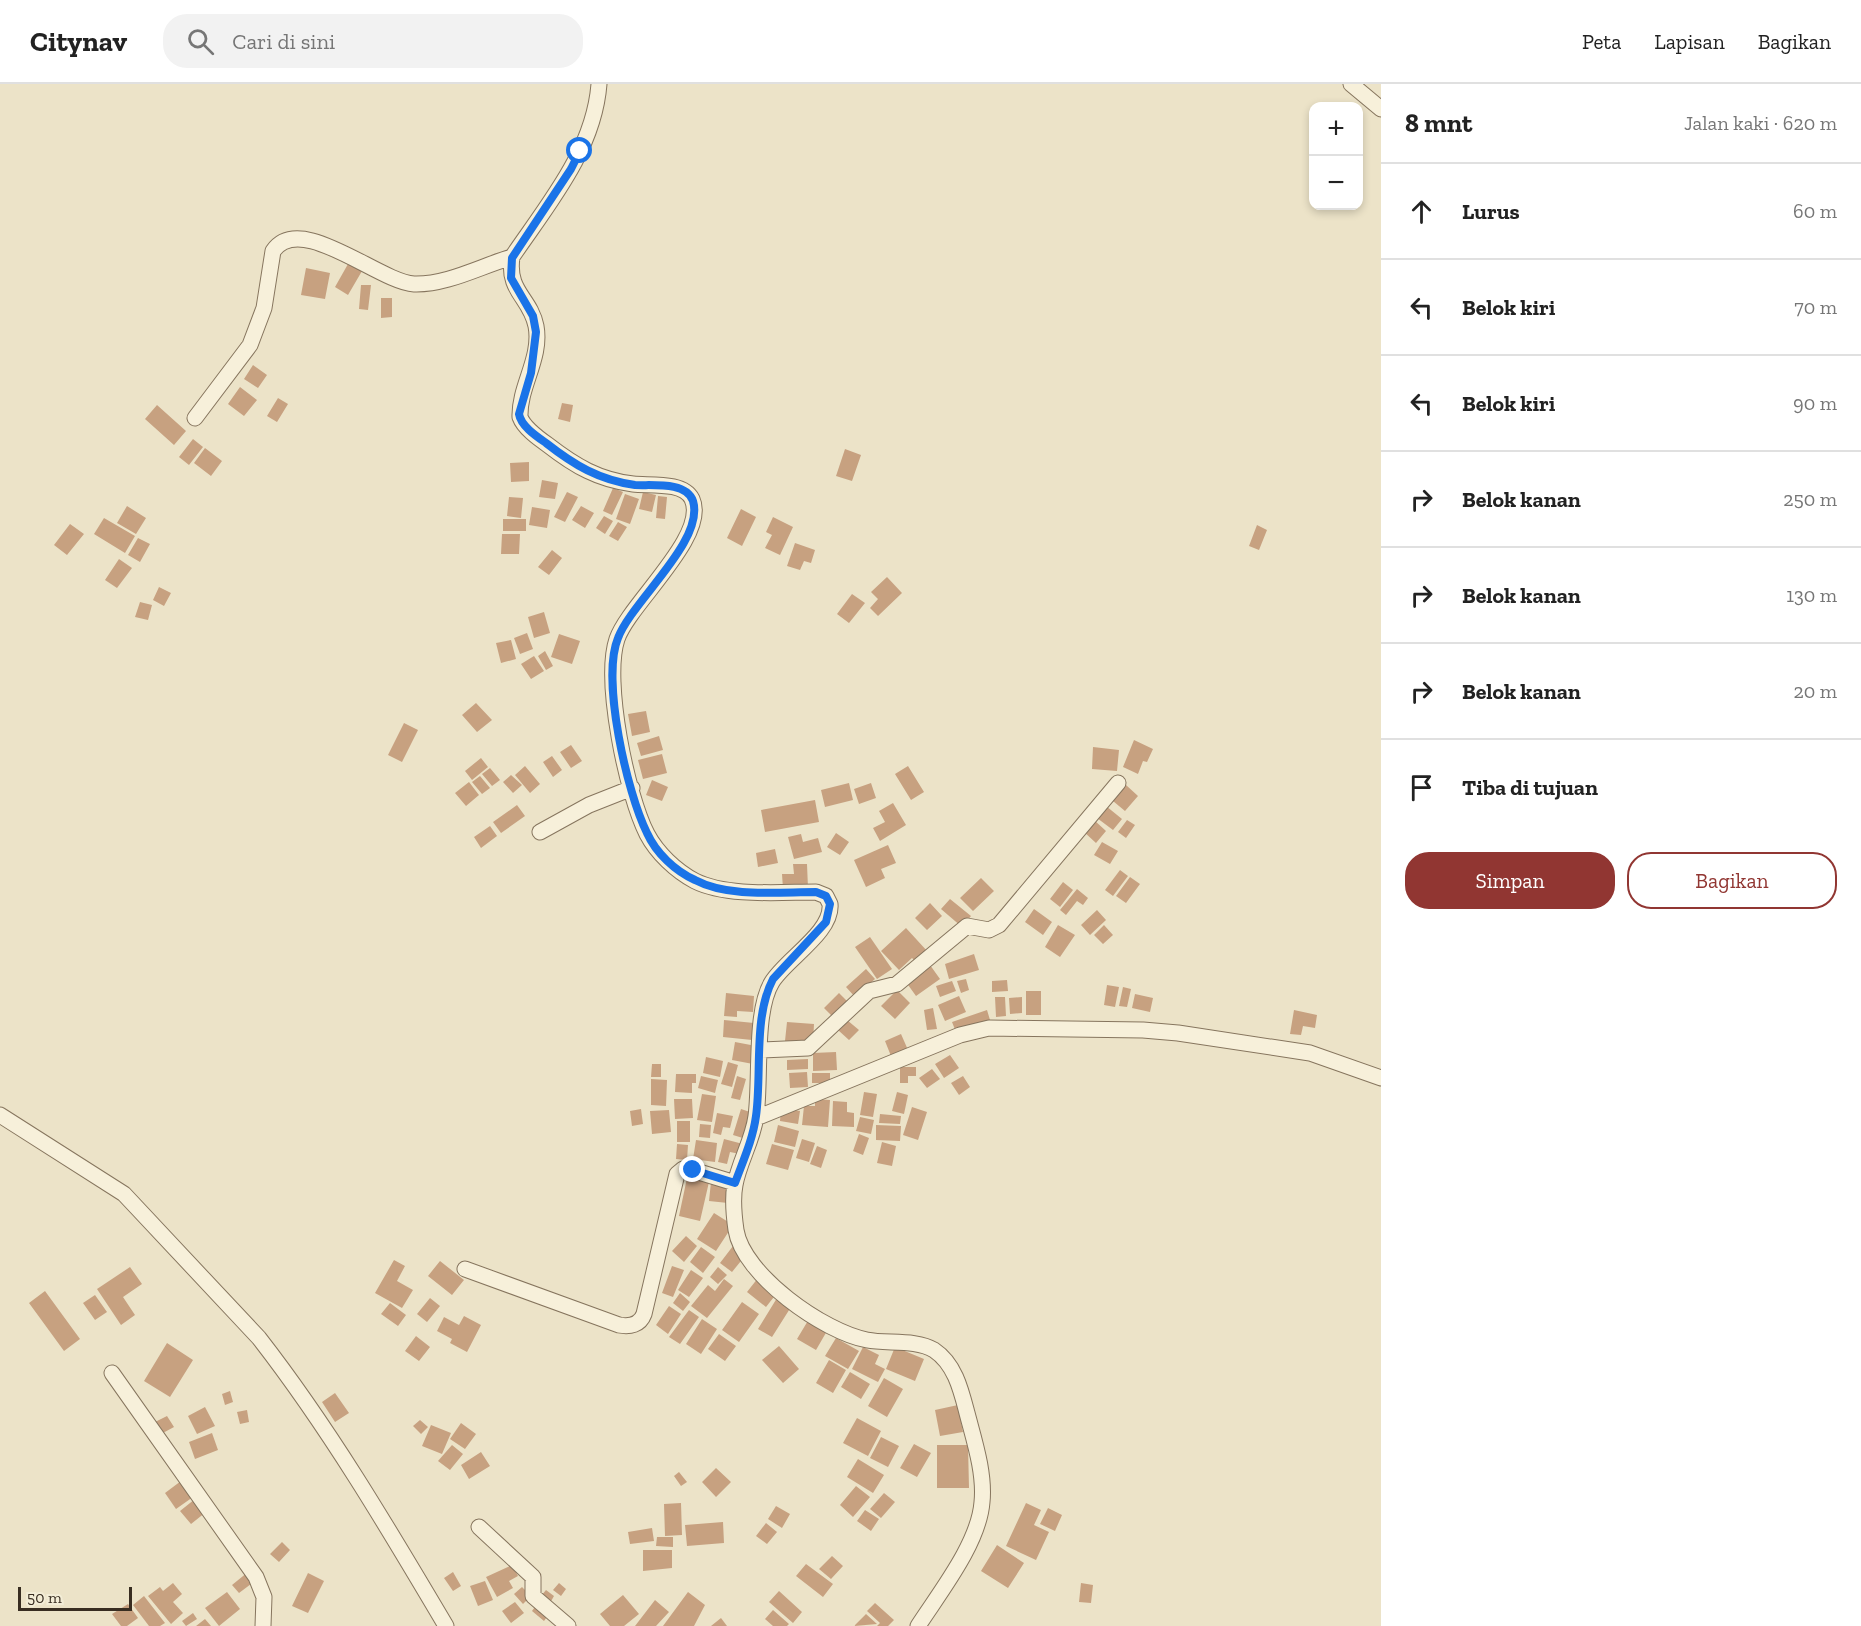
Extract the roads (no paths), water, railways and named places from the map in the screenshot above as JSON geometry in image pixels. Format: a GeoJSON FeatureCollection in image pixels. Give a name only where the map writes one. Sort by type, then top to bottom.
{"type":"FeatureCollection","features":[{"type":"Feature","properties":{"kind":"street"},"geometry":{"type":"LineString","coordinates":[[599,84],[594,117],[571,169],[512,258],[511,278],[533,316],[536,332],[531,373],[520,409],[520,420],[541,440],[590,474],[634,484],[674,487],[688,494],[693,502],[694,516],[682,546],[629,618],[615,646],[613,693],[632,788],[651,841],[674,866],[705,885],[728,889],[816,892],[829,900],[831,909],[826,922],[773,979],[768,989],[762,1018],[756,1118],[735,1183],[734,1199],[738,1239],[751,1263],[810,1314],[843,1333],[866,1340],[921,1346],[934,1351],[945,1360],[956,1376],[975,1443],[982,1508],[972,1539],[918,1626]]}},
{"type":"Feature","properties":{"kind":"street"},"geometry":{"type":"LineString","coordinates":[[1351,84],[1381,110]]}},
{"type":"Feature","properties":{"kind":"street"},"geometry":{"type":"LineString","coordinates":[[195,418],[250,345],[264,308],[273,251],[286,240],[299,238],[313,241],[354,257],[388,278],[412,284],[454,276],[512,258]]}},
{"type":"Feature","properties":{"kind":"street"},"geometry":{"type":"LineString","coordinates":[[761,1050],[808,1048],[870,990],[897,984],[967,926],[989,930],[999,925],[1118,783]]}},
{"type":"Feature","properties":{"kind":"street"},"geometry":{"type":"LineString","coordinates":[[540,832],[589,805],[632,788]]}},
{"type":"Feature","properties":{"kind":"street"},"geometry":{"type":"LineString","coordinates":[[756,1118],[920,1050],[960,1035],[989,1028],[1143,1030],[1178,1033],[1310,1053],[1381,1078]]}},
{"type":"Feature","properties":{"kind":"street"},"geometry":{"type":"LineString","coordinates":[[0,1115],[124,1194],[259,1338],[279,1364],[382,1519],[446,1626]]}},
{"type":"Feature","properties":{"kind":"street"},"geometry":{"type":"LineString","coordinates":[[465,1269],[619,1325],[634,1325],[640,1322],[644,1314],[677,1174],[683,1169],[689,1169],[735,1183]]}},
{"type":"Feature","properties":{"kind":"street"},"geometry":{"type":"LineString","coordinates":[[112,1373],[256,1576],[264,1598],[263,1626]]}},
{"type":"Feature","properties":{"kind":"street"},"geometry":{"type":"LineString","coordinates":[[479,1527],[533,1577],[533,1596],[568,1626]]}}]}
